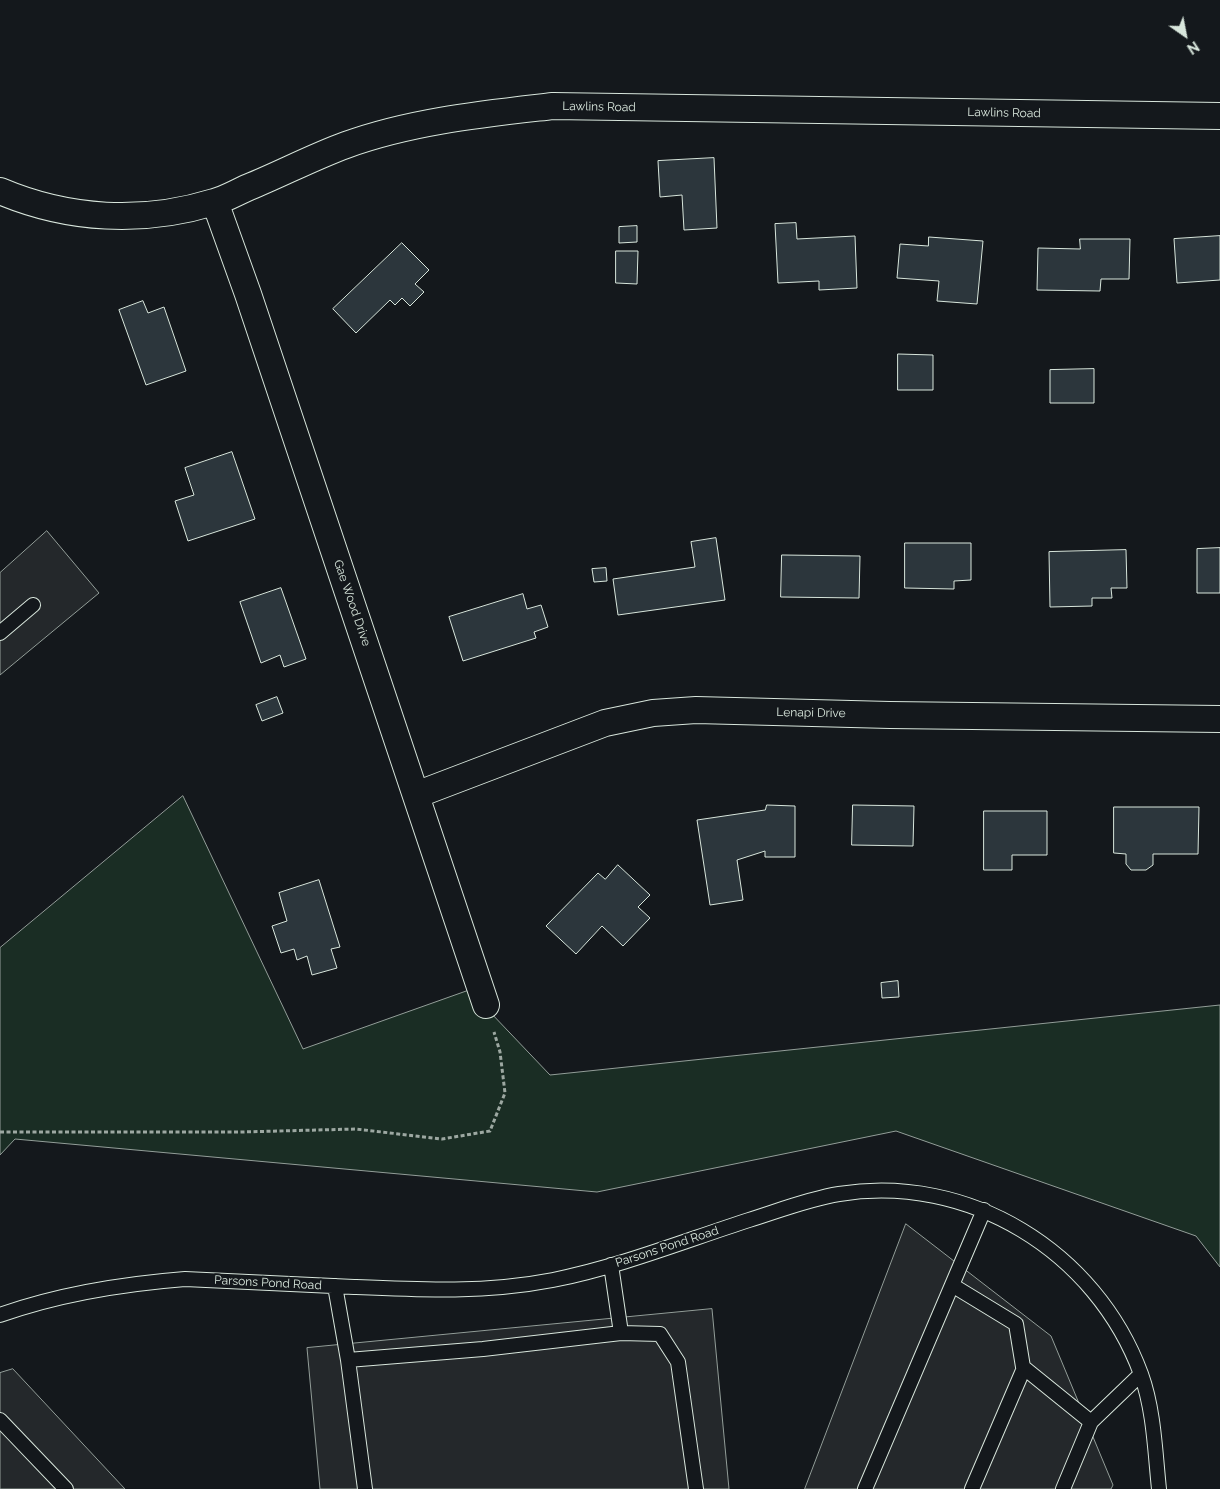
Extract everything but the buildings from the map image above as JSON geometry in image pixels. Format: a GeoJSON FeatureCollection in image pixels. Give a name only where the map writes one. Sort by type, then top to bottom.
{"type":"FeatureCollection","features":[{"type":"Feature","properties":{"kind":"street","name":"Lawlins Road"},"geometry":{"type":"LineString","coordinates":[[0,191],[26,202],[77,214],[124,217],[172,213],[215,202],[346,146],[390,132],[471,115],[554,106],[1220,116]]}},
{"type":"Feature","properties":{"kind":"street","name":"Gae Wood Drive"},"geometry":{"type":"LineString","coordinates":[[215,202],[248,294],[486,1005]]}},
{"type":"Feature","properties":{"kind":"street","name":"Lenapi Drive"},"geometry":{"type":"LineString","coordinates":[[416,796],[605,723],[653,713],[696,710],[890,715],[1220,718]]}},
{"type":"Feature","properties":{"kind":"lane"},"geometry":{"type":"LineString","coordinates":[[0,633],[33,605]]}},
{"type":"Feature","properties":{"kind":"lane","name":"Parsons Pond Road"},"geometry":{"type":"LineString","coordinates":[[0,1315],[87,1292],[150,1282],[184,1279],[445,1291],[504,1287],[553,1280],[611,1265],[792,1206],[838,1194],[881,1191],[933,1196],[984,1210],[1026,1232],[1065,1260],[1097,1295],[1121,1331],[1141,1374],[1152,1416],[1159,1489]]}},
{"type":"Feature","properties":{"kind":"lane"},"geometry":{"type":"LineString","coordinates":[[866,1489],[984,1210]]}},
{"type":"Feature","properties":{"kind":"lane"},"geometry":{"type":"LineString","coordinates":[[611,1265],[621,1333]]}},
{"type":"Feature","properties":{"kind":"lane"},"geometry":{"type":"LineString","coordinates":[[952,1285],[1016,1324],[1024,1368],[972,1489]]}},
{"type":"Feature","properties":{"kind":"lane"},"geometry":{"type":"LineString","coordinates":[[335,1286],[348,1360],[365,1489]]}},
{"type":"Feature","properties":{"kind":"lane"},"geometry":{"type":"LineString","coordinates":[[348,1360],[483,1349],[621,1333],[660,1334],[678,1362],[696,1489]]}},
{"type":"Feature","properties":{"kind":"lane"},"geometry":{"type":"LineString","coordinates":[[1024,1368],[1091,1422]]}},
{"type":"Feature","properties":{"kind":"lane"},"geometry":{"type":"LineString","coordinates":[[1063,1489],[1091,1422],[1141,1374]]}},
{"type":"Feature","properties":{"kind":"lane"},"geometry":{"type":"LineString","coordinates":[[0,1420],[66,1489]]}},
{"type":"Feature","properties":{"kind":"path"},"geometry":{"type":"LineString","coordinates":[[0,1132],[240,1132],[356,1129],[442,1139],[490,1132],[505,1093],[500,1052],[486,1005]]}},
{"type":"Feature","properties":{"kind":"green space"},"geometry":{"type":"Polygon","coordinates":[[[183,796],[303,1049],[469,990],[550,1075],[1220,1005],[1220,1267],[1196,1236],[896,1131],[597,1192],[15,1139],[0,1155],[0,948],[183,796]]]}},
{"type":"Feature","properties":{"kind":"shaded area"},"geometry":{"type":"Polygon","coordinates":[[[47,531],[99,593],[0,675],[0,573],[47,531]]]}},
{"type":"Feature","properties":{"kind":"shaded area"},"geometry":{"type":"Polygon","coordinates":[[[906,1224],[1051,1336],[1113,1485],[1111,1489],[805,1489],[906,1224]]]}},
{"type":"Feature","properties":{"kind":"shaded area"},"geometry":{"type":"Polygon","coordinates":[[[712,1309],[729,1489],[320,1489],[307,1348],[712,1309]]]}},
{"type":"Feature","properties":{"kind":"shaded area"},"geometry":{"type":"Polygon","coordinates":[[[13,1369],[125,1489],[0,1489],[0,1373],[13,1369]]]}}]}
